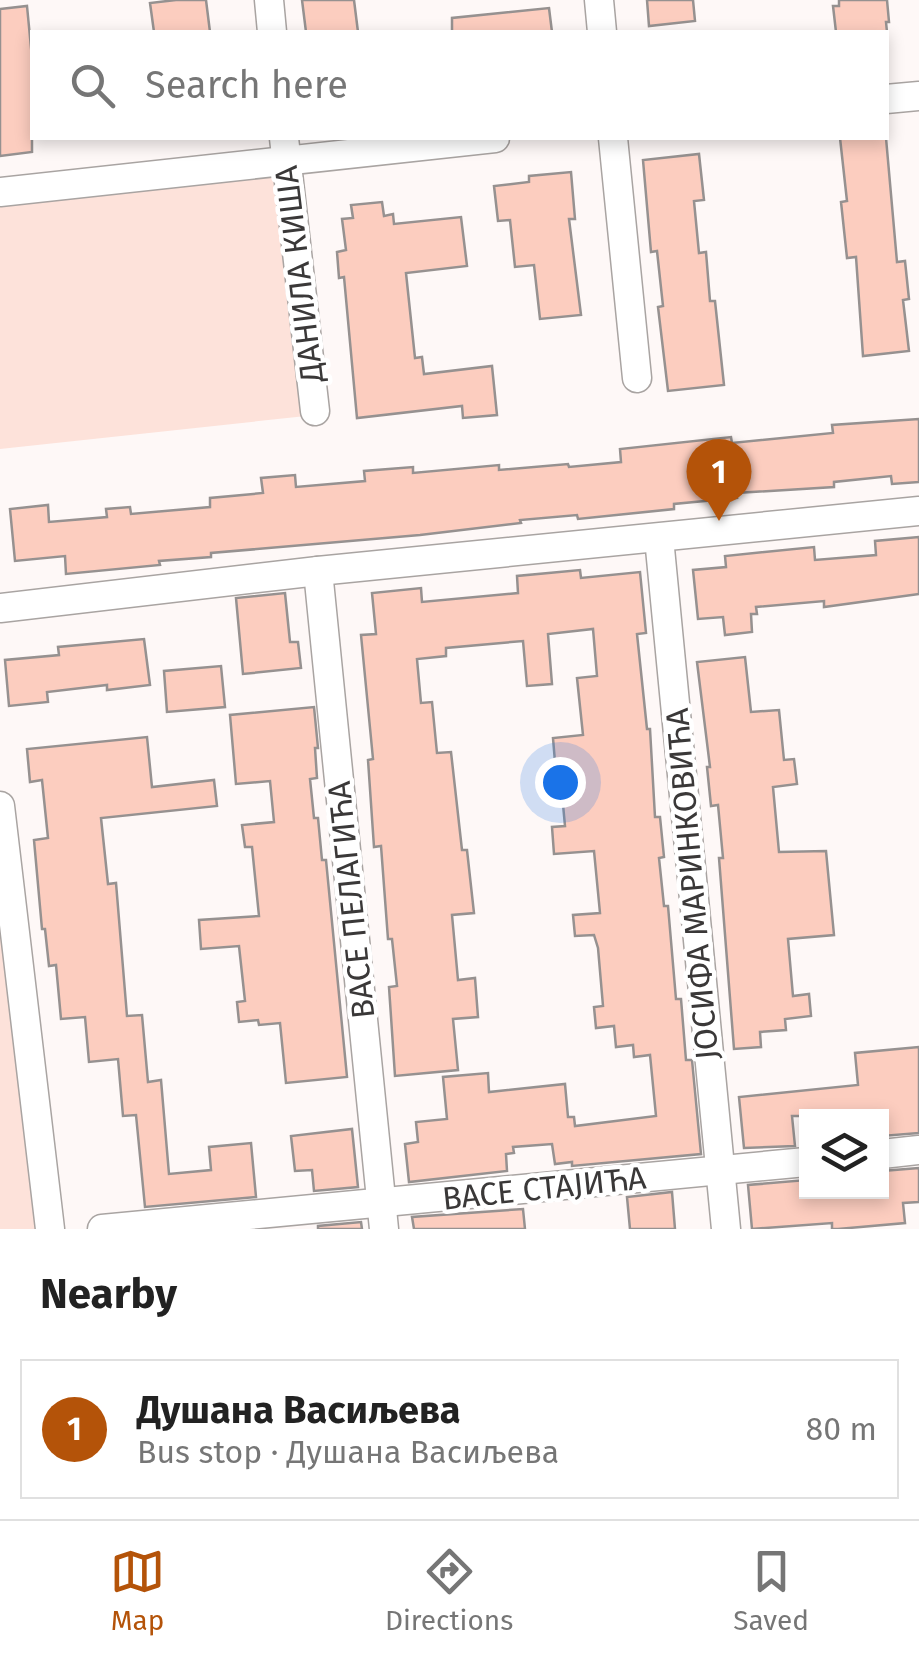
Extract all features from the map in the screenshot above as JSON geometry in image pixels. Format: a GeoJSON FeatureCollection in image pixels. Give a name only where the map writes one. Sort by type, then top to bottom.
{"type":"FeatureCollection","features":[{"type":"Feature","properties":{"kind":"street"},"geometry":{"type":"LineString","coordinates":[[269,0],[272,30]]}},
{"type":"Feature","properties":{"kind":"street"},"geometry":{"type":"LineString","coordinates":[[599,0],[602,30]]}},
{"type":"Feature","properties":{"kind":"street"},"geometry":{"type":"LineString","coordinates":[[889,100],[919,96]]}},
{"type":"Feature","properties":{"kind":"street"},"geometry":{"type":"LineString","coordinates":[[0,192],[285,149],[457,140]]}},
{"type":"Feature","properties":{"kind":"street"},"geometry":{"type":"LineString","coordinates":[[613,140],[637,378]]}},
{"type":"Feature","properties":{"kind":"street","name":"ДАНИЛА КИША"},"geometry":{"type":"LineString","coordinates":[[285,149],[315,411]]}},
{"type":"Feature","properties":{"kind":"street"},"geometry":{"type":"LineString","coordinates":[[0,608],[318,571],[919,511]]}},
{"type":"Feature","properties":{"kind":"street","name":"ЈОСИФА МАРИНКОВИЋА"},"geometry":{"type":"LineString","coordinates":[[659,538],[726,1229]]}},
{"type":"Feature","properties":{"kind":"street","name":"ВАСЕ ПЕЛАГИЋА"},"geometry":{"type":"LineString","coordinates":[[318,571],[383,1217]]}},
{"type":"Feature","properties":{"kind":"street"},"geometry":{"type":"LineString","coordinates":[[0,806],[50,1229]]}},
{"type":"Feature","properties":{"kind":"street"},"geometry":{"type":"LineString","coordinates":[[889,1153],[919,1150]]}},
{"type":"Feature","properties":{"kind":"street","name":"ВАСЕ СТАЈИЋА"},"geometry":{"type":"LineString","coordinates":[[102,1229],[383,1217],[799,1163]]}},
{"type":"Feature","properties":{"kind":"shaded area"},"geometry":{"type":"Polygon","coordinates":[[[279,175],[306,416],[0,449],[0,206],[279,175]]]}},
{"type":"Feature","properties":{"kind":"shaded area"},"geometry":{"type":"Polygon","coordinates":[[[0,934],[6,934],[37,1229],[0,1229],[0,934]]]}},
{"type":"Feature","properties":{"kind":"building"},"geometry":{"type":"Polygon","coordinates":[[[206,0],[210,30],[154,30],[150,3],[206,0]]]}},
{"type":"Feature","properties":{"kind":"building"},"geometry":{"type":"Polygon","coordinates":[[[302,0],[354,0],[358,30],[306,30],[302,0]]]}},
{"type":"Feature","properties":{"kind":"building"},"geometry":{"type":"Polygon","coordinates":[[[647,0],[693,0],[695,21],[649,26],[647,0]]]}},
{"type":"Feature","properties":{"kind":"building"},"geometry":{"type":"Polygon","coordinates":[[[839,0],[887,0],[887,30],[836,30],[833,6],[839,6],[839,0]]]}},
{"type":"Feature","properties":{"kind":"building"},"geometry":{"type":"Polygon","coordinates":[[[27,6],[32,152],[0,156],[0,9],[27,6]]]}},
{"type":"Feature","properties":{"kind":"building"},"geometry":{"type":"Polygon","coordinates":[[[549,8],[552,30],[452,30],[452,18],[549,8]]]}},
{"type":"Feature","properties":{"kind":"building"},"geometry":{"type":"Polygon","coordinates":[[[840,140],[886,140],[897,262],[905,261],[909,299],[903,300],[909,351],[863,356],[856,257],[847,258],[841,202],[847,201],[840,140]]]}},
{"type":"Feature","properties":{"kind":"building"},"geometry":{"type":"Polygon","coordinates":[[[699,154],[704,200],[694,201],[699,253],[706,252],[724,385],[668,391],[658,307],[663,306],[657,251],[651,252],[643,160],[699,154]]]}},
{"type":"Feature","properties":{"kind":"building"},"geometry":{"type":"Polygon","coordinates":[[[571,172],[575,219],[569,219],[581,315],[540,319],[534,265],[515,267],[510,220],[498,221],[494,186],[529,182],[529,176],[571,172]]]}},
{"type":"Feature","properties":{"kind":"building"},"geometry":{"type":"Polygon","coordinates":[[[382,202],[384,216],[393,214],[394,224],[461,217],[467,266],[406,273],[415,358],[422,357],[424,374],[492,366],[497,415],[463,418],[462,406],[357,418],[344,277],[339,278],[337,252],[346,250],[342,219],[353,218],[351,205],[382,202]]]}},
{"type":"Feature","properties":{"kind":"building"},"geometry":{"type":"Polygon","coordinates":[[[919,419],[919,482],[892,484],[891,476],[834,482],[834,487],[736,493],[737,498],[674,504],[674,509],[578,519],[577,515],[520,520],[521,523],[420,535],[211,553],[211,557],[159,561],[160,565],[66,574],[65,556],[15,561],[10,509],[48,505],[49,522],[107,517],[106,509],[130,507],[131,514],[210,507],[210,498],[263,493],[261,478],[295,475],[296,487],[365,481],[364,471],[413,467],[413,473],[499,465],[499,470],[568,464],[569,467],[621,462],[620,449],[731,437],[732,443],[833,433],[832,425],[919,419]]]}},
{"type":"Feature","properties":{"kind":"building"},"geometry":{"type":"Polygon","coordinates":[[[919,537],[919,594],[824,607],[824,601],[756,607],[757,614],[751,614],[752,632],[725,635],[723,617],[698,619],[693,570],[726,567],[725,556],[814,547],[815,560],[876,555],[875,541],[919,537]]]}},
{"type":"Feature","properties":{"kind":"building"},"geometry":{"type":"Polygon","coordinates":[[[580,570],[581,578],[640,572],[646,633],[637,634],[650,729],[655,817],[660,817],[664,857],[659,858],[664,906],[668,906],[686,1060],[692,1060],[701,1154],[572,1166],[572,1162],[555,1164],[552,1144],[513,1147],[514,1153],[506,1154],[507,1171],[409,1182],[405,1144],[418,1142],[416,1122],[447,1119],[443,1077],[488,1073],[489,1092],[565,1084],[568,1117],[574,1117],[575,1126],[656,1116],[650,1055],[634,1057],[633,1045],[616,1047],[614,1026],[596,1028],[594,1007],[603,1006],[598,948],[594,935],[575,936],[573,915],[600,913],[594,851],[554,854],[552,827],[565,826],[553,738],[583,735],[577,678],[597,676],[593,629],[548,634],[552,684],[527,686],[523,641],[446,648],[446,656],[417,659],[421,703],[432,702],[437,753],[451,752],[474,913],[452,915],[458,980],[475,978],[478,1017],[453,1019],[458,1070],[395,1076],[389,987],[397,986],[392,939],[388,939],[381,846],[374,847],[368,760],[373,759],[361,635],[376,634],[372,593],[421,588],[422,602],[518,593],[517,576],[580,570]]]}},
{"type":"Feature","properties":{"kind":"building"},"geometry":{"type":"Polygon","coordinates":[[[285,593],[290,642],[298,642],[301,668],[243,674],[236,598],[285,593]]]}},
{"type":"Feature","properties":{"kind":"building"},"geometry":{"type":"Polygon","coordinates":[[[144,639],[150,685],[47,692],[48,702],[9,706],[5,660],[59,655],[58,647],[144,639]]]}},
{"type":"Feature","properties":{"kind":"building"},"geometry":{"type":"Polygon","coordinates":[[[745,657],[751,712],[779,710],[784,760],[794,759],[797,784],[773,787],[779,852],[826,851],[834,935],[788,939],[793,996],[809,994],[811,1016],[785,1019],[786,1030],[760,1032],[761,1047],[734,1049],[718,805],[711,806],[697,662],[745,657]]]}},
{"type":"Feature","properties":{"kind":"building"},"geometry":{"type":"Polygon","coordinates":[[[221,666],[225,707],[167,712],[164,671],[221,666]]]}},
{"type":"Feature","properties":{"kind":"building"},"geometry":{"type":"Polygon","coordinates":[[[314,707],[317,778],[310,779],[322,860],[326,860],[347,1077],[286,1083],[280,1023],[239,1022],[237,1002],[245,1001],[239,946],[201,949],[199,920],[259,916],[252,847],[245,847],[242,825],[274,822],[270,781],[236,784],[230,715],[314,707]]]}},
{"type":"Feature","properties":{"kind":"building"},"geometry":{"type":"Polygon","coordinates":[[[147,737],[152,787],[214,780],[217,806],[101,818],[108,884],[116,883],[127,1016],[142,1015],[148,1082],[161,1080],[169,1174],[211,1170],[209,1147],[251,1143],[256,1197],[145,1207],[136,1115],[123,1116],[118,1059],[89,1062],[85,1017],[61,1019],[56,965],[49,966],[42,929],[34,840],[48,838],[42,780],[30,782],[27,749],[147,737]]]}},
{"type":"Feature","properties":{"kind":"building"},"geometry":{"type":"Polygon","coordinates":[[[919,1047],[919,1133],[889,1135],[889,1109],[799,1109],[799,1116],[792,1116],[795,1146],[744,1148],[739,1097],[858,1085],[855,1053],[919,1047]]]}},
{"type":"Feature","properties":{"kind":"building"},"geometry":{"type":"Polygon","coordinates":[[[352,1129],[358,1187],[314,1191],[312,1170],[295,1171],[291,1136],[352,1129]]]}},
{"type":"Feature","properties":{"kind":"building"},"geometry":{"type":"Polygon","coordinates":[[[919,1168],[919,1202],[903,1203],[905,1223],[838,1229],[832,1229],[832,1223],[752,1229],[748,1185],[799,1181],[799,1199],[889,1199],[889,1170],[919,1168]]]}},
{"type":"Feature","properties":{"kind":"building"},"geometry":{"type":"Polygon","coordinates":[[[672,1192],[675,1229],[630,1229],[627,1197],[672,1192]]]}},
{"type":"Feature","properties":{"kind":"building"},"geometry":{"type":"Polygon","coordinates":[[[523,1209],[525,1229],[414,1229],[412,1217],[523,1209]]]}},
{"type":"Feature","properties":{"kind":"building"},"geometry":{"type":"Polygon","coordinates":[[[361,1222],[362,1229],[318,1229],[318,1226],[361,1222]]]}},
{"type":"Feature","properties":{"kind":"place","name":"Душана Васиљева"},"geometry":{"type":"Point","coordinates":[719,521]}}]}
